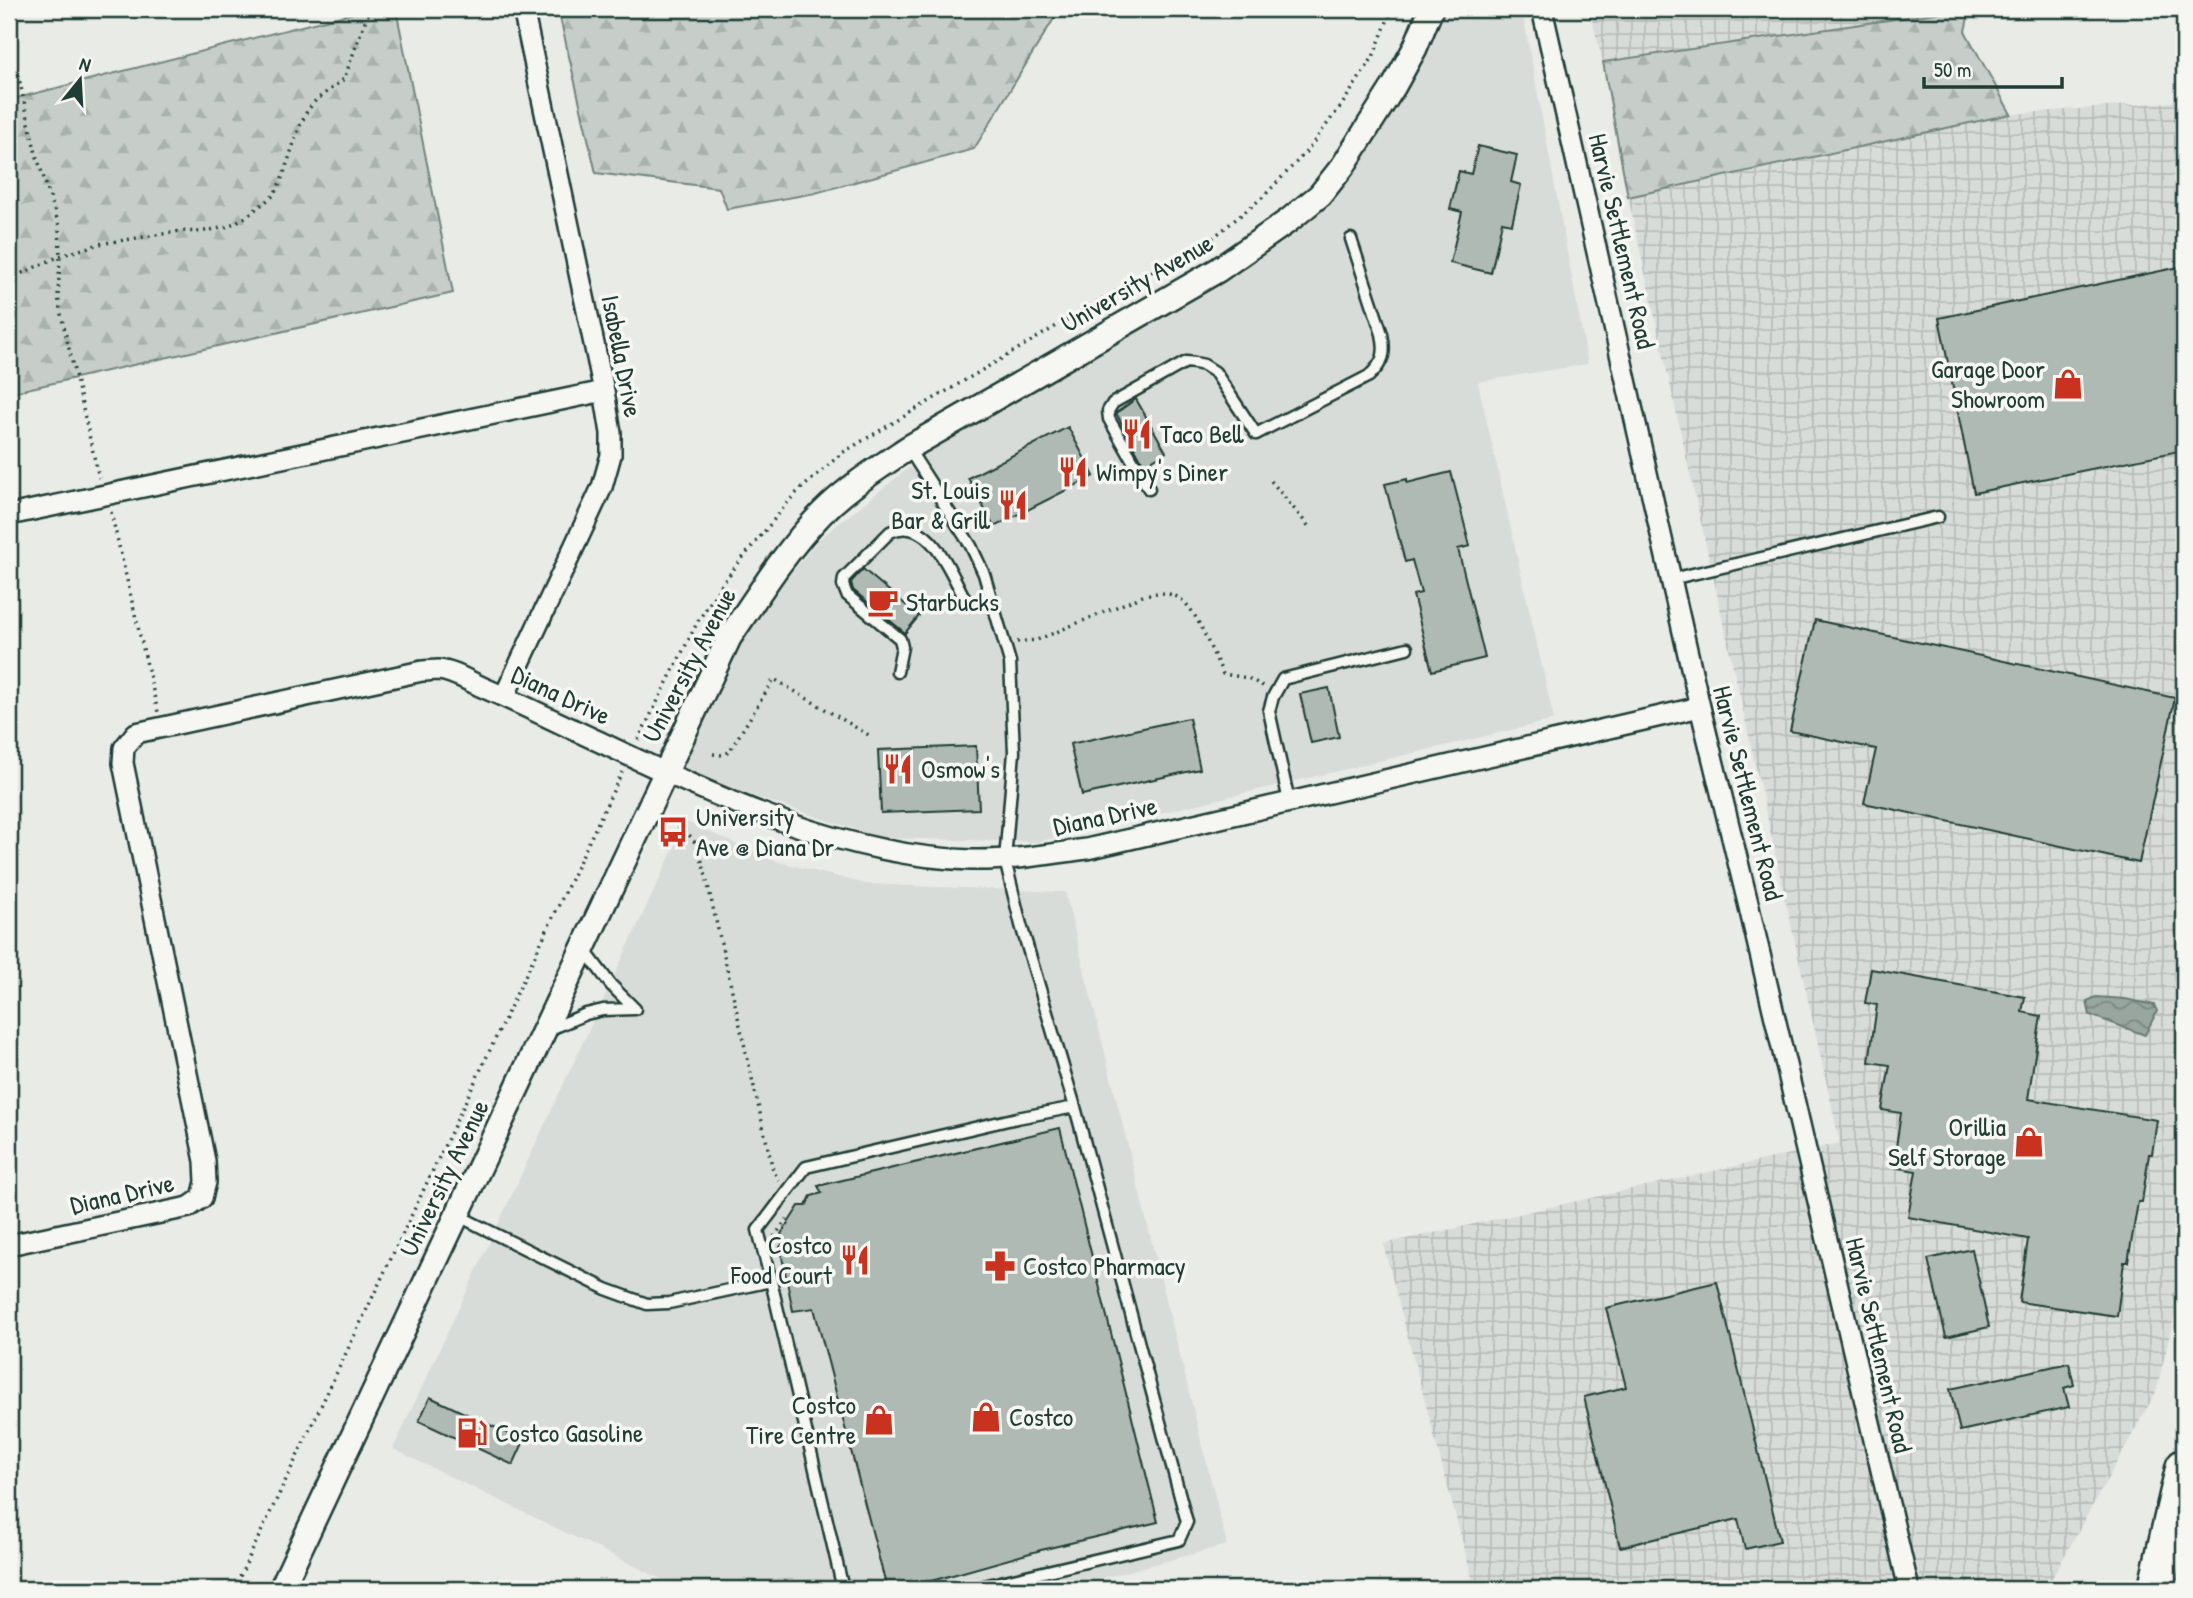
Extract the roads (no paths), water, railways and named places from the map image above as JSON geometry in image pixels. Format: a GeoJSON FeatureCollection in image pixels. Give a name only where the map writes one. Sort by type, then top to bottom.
{"type":"FeatureCollection","features":[{"type":"Feature","properties":{"kind":"highway"},"geometry":{"type":"LineString","coordinates":[[2156,1589],[2184,1467]]}},
{"type":"Feature","properties":{"kind":"street","name":"Isabella Drive"},"geometry":{"type":"LineString","coordinates":[[504,697],[602,487],[611,455],[611,433],[604,391],[523,9]]}},
{"type":"Feature","properties":{"kind":"street","name":"University Avenue"},"geometry":{"type":"LineString","coordinates":[[281,1589],[729,638],[787,554],[822,513],[863,477],[908,448],[1218,271],[1320,195],[1343,166],[1394,86],[1415,48],[1431,9]]}},
{"type":"Feature","properties":{"kind":"street","name":"Harvie Settlement Road"},"geometry":{"type":"LineString","coordinates":[[1542,9],[1700,707],[1909,1589]]}},
{"type":"Feature","properties":{"kind":"street"},"geometry":{"type":"LineString","coordinates":[[9,515],[604,391]]}},
{"type":"Feature","properties":{"kind":"street","name":"Diana Drive"},"geometry":{"type":"LineString","coordinates":[[9,1245],[189,1207],[202,1198],[206,1182],[205,1161],[123,762],[124,748],[136,733],[437,670],[504,697],[664,773],[801,828],[860,845],[933,857],[1005,860],[1087,849],[1700,707]]}},
{"type":"Feature","properties":{"kind":"lane"},"geometry":{"type":"LineString","coordinates":[[1149,489],[1109,419],[1108,411],[1113,403],[1186,362],[1204,365],[1215,372],[1256,434],[1368,376],[1379,367],[1384,359],[1385,347],[1351,239]]}},
{"type":"Feature","properties":{"kind":"lane"},"geometry":{"type":"LineString","coordinates":[[908,448],[971,545],[985,574],[1010,662],[1014,752],[1005,860],[1187,1522],[1179,1540],[971,1589]]}},
{"type":"Feature","properties":{"kind":"lane"},"geometry":{"type":"LineString","coordinates":[[1671,579],[1938,517]]}},
{"type":"Feature","properties":{"kind":"lane"},"geometry":{"type":"LineString","coordinates":[[897,672],[902,647],[900,639],[847,594],[843,585],[844,578],[890,532],[897,528],[908,529],[926,535],[936,546],[965,599]]}},
{"type":"Feature","properties":{"kind":"lane"},"geometry":{"type":"LineString","coordinates":[[1289,801],[1269,711],[1283,679],[1407,648]]}},
{"type":"Feature","properties":{"kind":"lane"},"geometry":{"type":"LineString","coordinates":[[545,1032],[586,1014],[603,1010],[635,1009],[611,985],[583,947]]}},
{"type":"Feature","properties":{"kind":"lane"},"geometry":{"type":"LineString","coordinates":[[843,1589],[758,1230],[806,1167],[1075,1107]]}},
{"type":"Feature","properties":{"kind":"lane"},"geometry":{"type":"LineString","coordinates":[[457,1214],[606,1289],[647,1304],[668,1303],[771,1281]]}},
{"type":"Feature","properties":{"kind":"water"},"geometry":{"type":"Polygon","coordinates":[[[2096,997],[2154,1005],[2157,1011],[2145,1035],[2090,1015],[2087,1001],[2096,997]]]}},
{"type":"Feature","properties":{"kind":"place","name":"Garage Door Showroom"},"geometry":{"type":"Point","coordinates":[2068,384]}},
{"type":"Feature","properties":{"kind":"place","name":"Taco Bell"},"geometry":{"type":"Point","coordinates":[1137,434]}},
{"type":"Feature","properties":{"kind":"place","name":"Wimpy's Diner"},"geometry":{"type":"Point","coordinates":[1073,472]}},
{"type":"Feature","properties":{"kind":"place","name":"St. Louis Bar & Grill"},"geometry":{"type":"Point","coordinates":[1013,505]}},
{"type":"Feature","properties":{"kind":"place","name":"Starbucks"},"geometry":{"type":"Point","coordinates":[883,602]}},
{"type":"Feature","properties":{"kind":"place","name":"Osmow's"},"geometry":{"type":"Point","coordinates":[898,769]}},
{"type":"Feature","properties":{"kind":"place","name":"University Ave @ Diana Dr"},"geometry":{"type":"Point","coordinates":[673,832]}},
{"type":"Feature","properties":{"kind":"place","name":"Orillia Self Storage"},"geometry":{"type":"Point","coordinates":[2029,1142]}},
{"type":"Feature","properties":{"kind":"place","name":"Costco Food Court"},"geometry":{"type":"Point","coordinates":[855,1260]}},
{"type":"Feature","properties":{"kind":"place","name":"Costco Pharmacy"},"geometry":{"type":"Point","coordinates":[1000,1266]}},
{"type":"Feature","properties":{"kind":"place","name":"Costco"},"geometry":{"type":"Point","coordinates":[986,1417]}},
{"type":"Feature","properties":{"kind":"place","name":"Costco Tire Centre"},"geometry":{"type":"Point","coordinates":[879,1420]}},
{"type":"Feature","properties":{"kind":"place","name":"Costco Gasoline"},"geometry":{"type":"Point","coordinates":[472,1433]}}]}
